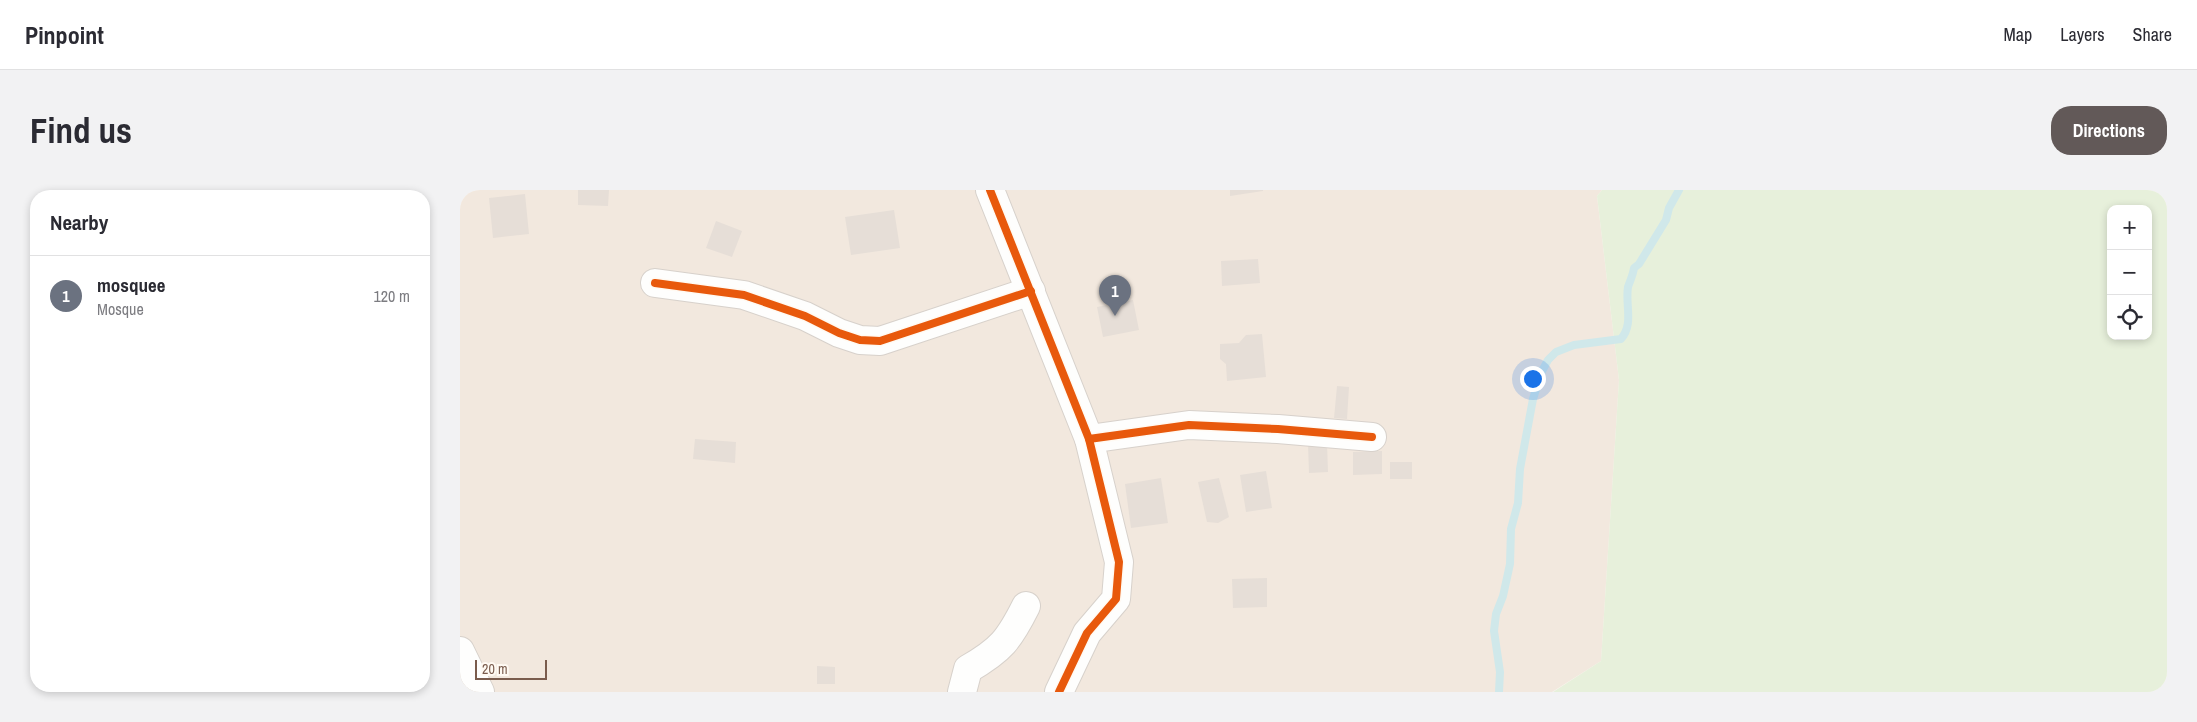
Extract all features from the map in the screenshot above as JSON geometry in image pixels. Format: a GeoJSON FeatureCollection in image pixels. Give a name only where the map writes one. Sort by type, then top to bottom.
{"type":"FeatureCollection","features":[{"type":"Feature","properties":{"kind":"street"},"geometry":{"type":"LineString","coordinates":[[990,190],[1089,439],[1119,562],[1116,599],[1087,632],[1059,692]]}},
{"type":"Feature","properties":{"kind":"street"},"geometry":{"type":"LineString","coordinates":[[655,283],[744,295],[805,316],[860,340],[880,341],[1031,291]]}},
{"type":"Feature","properties":{"kind":"street"},"geometry":{"type":"LineString","coordinates":[[1089,439],[1189,424],[1278,428],[1372,437]]}},
{"type":"Feature","properties":{"kind":"street"},"geometry":{"type":"LineString","coordinates":[[962,692],[968,669],[993,654],[1014,632],[1026,606]]}},
{"type":"Feature","properties":{"kind":"street"},"geometry":{"type":"LineString","coordinates":[[460,652],[480,692]]}},
{"type":"Feature","properties":{"kind":"shaded area"},"geometry":{"type":"Polygon","coordinates":[[[460,190],[1602,190],[1597,196],[1619,380],[1601,661],[1552,692],[460,692],[460,190]]]}},
{"type":"Feature","properties":{"kind":"green space"},"geometry":{"type":"Polygon","coordinates":[[[1602,190],[2167,190],[2167,692],[1553,692],[1601,661],[1619,380],[1597,196],[1602,190]]]}},
{"type":"Feature","properties":{"kind":"building"},"geometry":{"type":"Polygon","coordinates":[[[578,190],[609,190],[608,206],[578,205],[578,190]]]}},
{"type":"Feature","properties":{"kind":"building"},"geometry":{"type":"Polygon","coordinates":[[[1230,190],[1263,190],[1263,191],[1230,196],[1230,190]]]}},
{"type":"Feature","properties":{"kind":"building"},"geometry":{"type":"Polygon","coordinates":[[[525,194],[529,234],[493,238],[489,198],[525,194]]]}},
{"type":"Feature","properties":{"kind":"building"},"geometry":{"type":"Polygon","coordinates":[[[894,210],[900,248],[851,255],[845,217],[894,210]]]}},
{"type":"Feature","properties":{"kind":"building"},"geometry":{"type":"Polygon","coordinates":[[[716,221],[742,231],[732,257],[706,248],[716,221]]]}},
{"type":"Feature","properties":{"kind":"building"},"geometry":{"type":"Polygon","coordinates":[[[1258,259],[1260,283],[1222,286],[1221,261],[1258,259]]]}},
{"type":"Feature","properties":{"kind":"building"},"geometry":{"type":"Polygon","coordinates":[[[1133,300],[1139,330],[1103,337],[1097,307],[1133,300]]]}},
{"type":"Feature","properties":{"kind":"building"},"geometry":{"type":"Polygon","coordinates":[[[1262,334],[1266,377],[1227,381],[1226,364],[1220,359],[1220,344],[1239,343],[1246,335],[1262,334]]]}},
{"type":"Feature","properties":{"kind":"building"},"geometry":{"type":"Polygon","coordinates":[[[1337,386],[1349,387],[1347,419],[1334,418],[1337,386]]]}},
{"type":"Feature","properties":{"kind":"building"},"geometry":{"type":"Polygon","coordinates":[[[695,439],[736,442],[735,463],[693,459],[695,439]]]}},
{"type":"Feature","properties":{"kind":"building"},"geometry":{"type":"Polygon","coordinates":[[[1327,443],[1328,472],[1309,473],[1308,444],[1327,443]]]}},
{"type":"Feature","properties":{"kind":"building"},"geometry":{"type":"Polygon","coordinates":[[[1382,451],[1382,474],[1353,475],[1353,452],[1382,451]]]}},
{"type":"Feature","properties":{"kind":"building"},"geometry":{"type":"Polygon","coordinates":[[[1390,462],[1412,462],[1412,479],[1390,479],[1390,462]]]}},
{"type":"Feature","properties":{"kind":"building"},"geometry":{"type":"Polygon","coordinates":[[[1266,471],[1272,508],[1246,512],[1240,475],[1266,471]]]}},
{"type":"Feature","properties":{"kind":"building"},"geometry":{"type":"Polygon","coordinates":[[[1161,478],[1168,523],[1131,528],[1125,484],[1161,478]]]}},
{"type":"Feature","properties":{"kind":"building"},"geometry":{"type":"Polygon","coordinates":[[[1219,478],[1229,517],[1218,523],[1207,522],[1198,482],[1219,478]]]}},
{"type":"Feature","properties":{"kind":"building"},"geometry":{"type":"Polygon","coordinates":[[[1267,578],[1267,607],[1233,608],[1232,579],[1267,578]]]}},
{"type":"Feature","properties":{"kind":"building"},"geometry":{"type":"Polygon","coordinates":[[[817,666],[835,667],[835,684],[817,684],[817,666]]]}},
{"type":"Feature","properties":{"kind":"waterway"},"geometry":{"type":"LineString","coordinates":[[1499,692],[1500,672],[1494,631],[1496,614],[1503,596],[1510,564],[1511,529],[1518,503],[1520,469],[1533,399],[1541,373],[1548,360],[1556,352],[1574,345],[1621,339],[1627,327],[1627,294],[1634,268],[1639,264],[1666,220],[1669,208],[1679,190]]}},
{"type":"Feature","properties":{"kind":"cycle path"},"geometry":{"type":"LineString","coordinates":[[990,190],[1089,439],[1119,562],[1116,599],[1087,633],[1059,692]]}},
{"type":"Feature","properties":{"kind":"cycle path"},"geometry":{"type":"LineString","coordinates":[[655,283],[744,295],[805,316],[839,333],[860,340],[880,341],[1031,291]]}},
{"type":"Feature","properties":{"kind":"cycle path"},"geometry":{"type":"LineString","coordinates":[[1089,439],[1189,425],[1278,429],[1372,437]]}},
{"type":"Feature","properties":{"kind":"place","name":"mosquee"},"geometry":{"type":"Point","coordinates":[1115,316]}}]}
